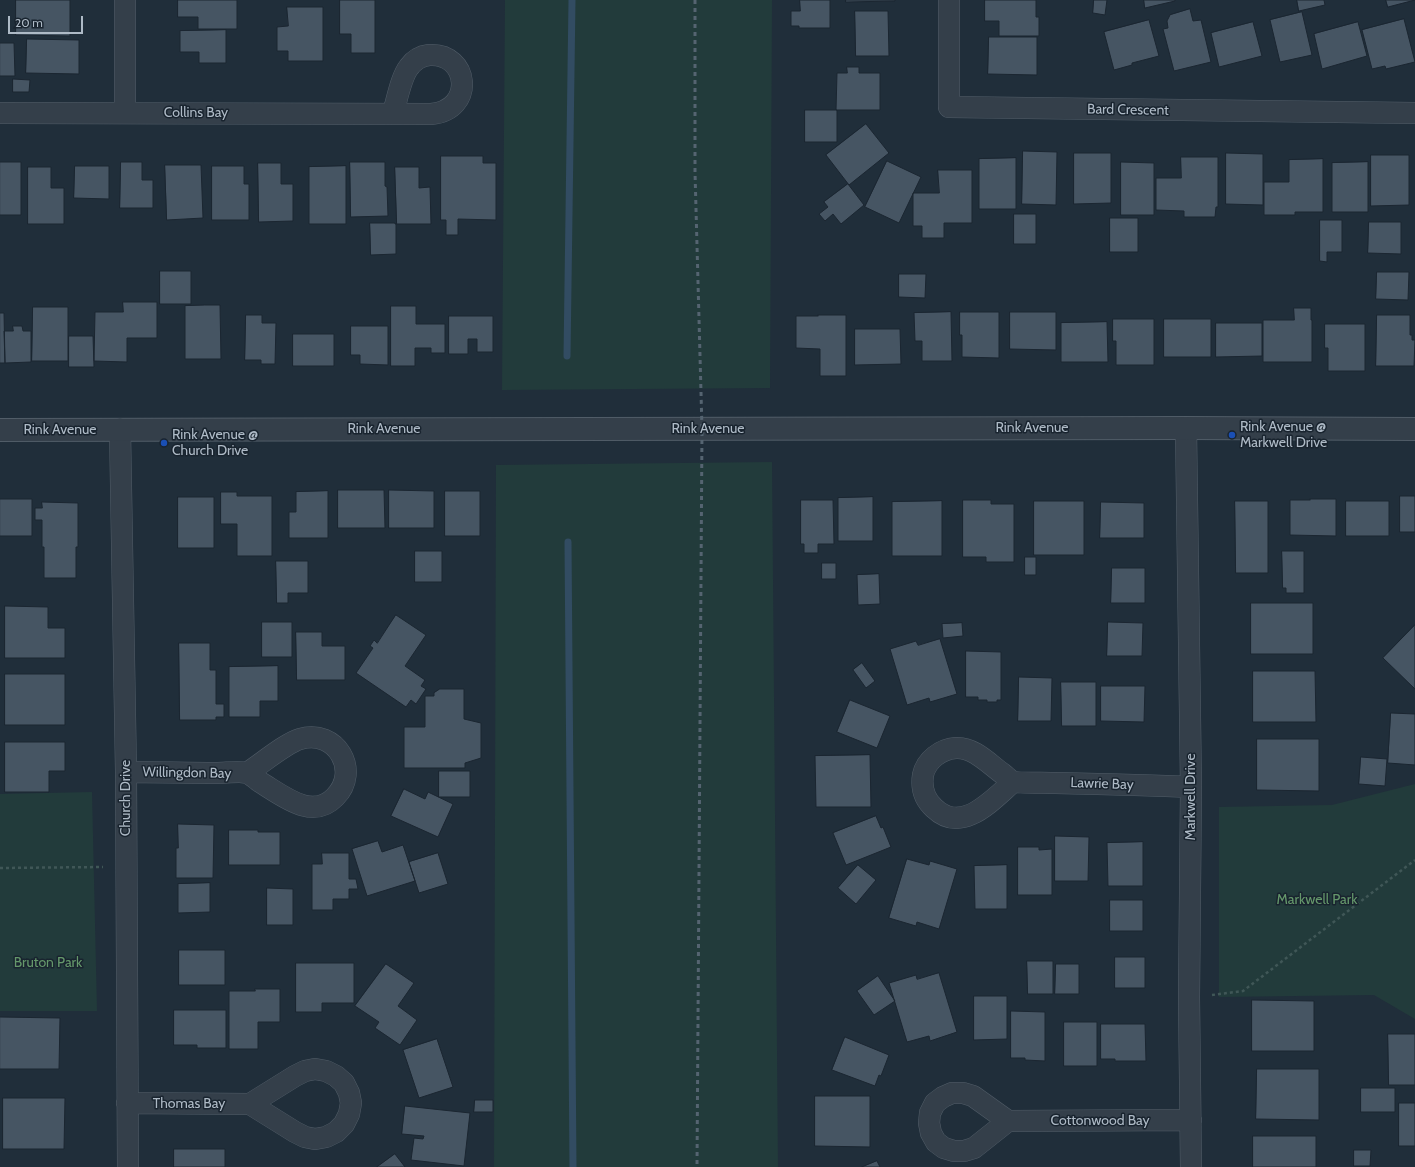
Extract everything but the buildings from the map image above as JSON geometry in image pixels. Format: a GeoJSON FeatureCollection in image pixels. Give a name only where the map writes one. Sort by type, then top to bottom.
{"type":"FeatureCollection","features":[{"type":"Feature","properties":{"kind":"street"},"geometry":{"type":"LineString","coordinates":[[125,0],[126,112]]}},
{"type":"Feature","properties":{"kind":"street","name":"Bard Crescent"},"geometry":{"type":"LineString","coordinates":[[949,0],[949,108],[1415,113]]}},
{"type":"Feature","properties":{"kind":"street","name":"Collins Bay"},"geometry":{"type":"LineString","coordinates":[[0,113],[393,113]]}},
{"type":"Feature","properties":{"kind":"street","name":"Markwell Drive"},"geometry":{"type":"LineString","coordinates":[[1186,428],[1191,787],[1189,997],[1191,1167]]}},
{"type":"Feature","properties":{"kind":"street","name":"Church Drive"},"geometry":{"type":"LineString","coordinates":[[120,429],[126,772],[128,1167]]}},
{"type":"Feature","properties":{"kind":"street","name":"Rink Avenue"},"geometry":{"type":"LineString","coordinates":[[0,430],[1415,429]]}},
{"type":"Feature","properties":{"kind":"street","name":"Willingdon Bay"},"geometry":{"type":"LineString","coordinates":[[126,772],[247,773]]}},
{"type":"Feature","properties":{"kind":"street","name":"Lawrie Bay"},"geometry":{"type":"LineString","coordinates":[[1013,782],[1191,787]]}},
{"type":"Feature","properties":{"kind":"street","name":"Thomas Bay"},"geometry":{"type":"LineString","coordinates":[[127,1104],[250,1104]]}},
{"type":"Feature","properties":{"kind":"street","name":"Cottonwood Bay"},"geometry":{"type":"LineString","coordinates":[[1008,1121],[1191,1120]]}},
{"type":"Feature","properties":{"kind":"path"},"geometry":{"type":"LineString","coordinates":[[1189,997],[1243,991],[1415,860]]}},
{"type":"Feature","properties":{"kind":"path"},"geometry":{"type":"LineString","coordinates":[[0,868],[127,868]]}},
{"type":"Feature","properties":{"kind":"green space"},"geometry":{"type":"Polygon","coordinates":[[[505,0],[772,0],[770,388],[502,390],[505,0]]]}},
{"type":"Feature","properties":{"kind":"green space"},"geometry":{"type":"Polygon","coordinates":[[[772,462],[778,1167],[494,1167],[496,465],[772,462]]]}},
{"type":"Feature","properties":{"kind":"green space","name":"Markwell Park"},"geometry":{"type":"Polygon","coordinates":[[[1415,784],[1415,1019],[1374,995],[1219,997],[1219,807],[1332,805],[1415,784]]]}},
{"type":"Feature","properties":{"kind":"green space","name":"Bruton Park"},"geometry":{"type":"Polygon","coordinates":[[[92,792],[97,1011],[0,1011],[0,794],[92,792]]]}},
{"type":"Feature","properties":{"kind":"waterway"},"geometry":{"type":"LineString","coordinates":[[567,356],[572,0]]}},
{"type":"Feature","properties":{"kind":"waterway"},"geometry":{"type":"LineString","coordinates":[[568,542],[573,1167]]}},
{"type":"Feature","properties":{"kind":"railway"},"geometry":{"type":"LineString","coordinates":[[695,0],[695,172],[702,429],[697,1167]]}},
{"type":"Feature","properties":{"kind":"place","name":"Rink Avenue @ Markwell Drive"},"geometry":{"type":"Point","coordinates":[1232,435]}},
{"type":"Feature","properties":{"kind":"place","name":"Rink Avenue @ Church Drive"},"geometry":{"type":"Point","coordinates":[164,443]}}]}
